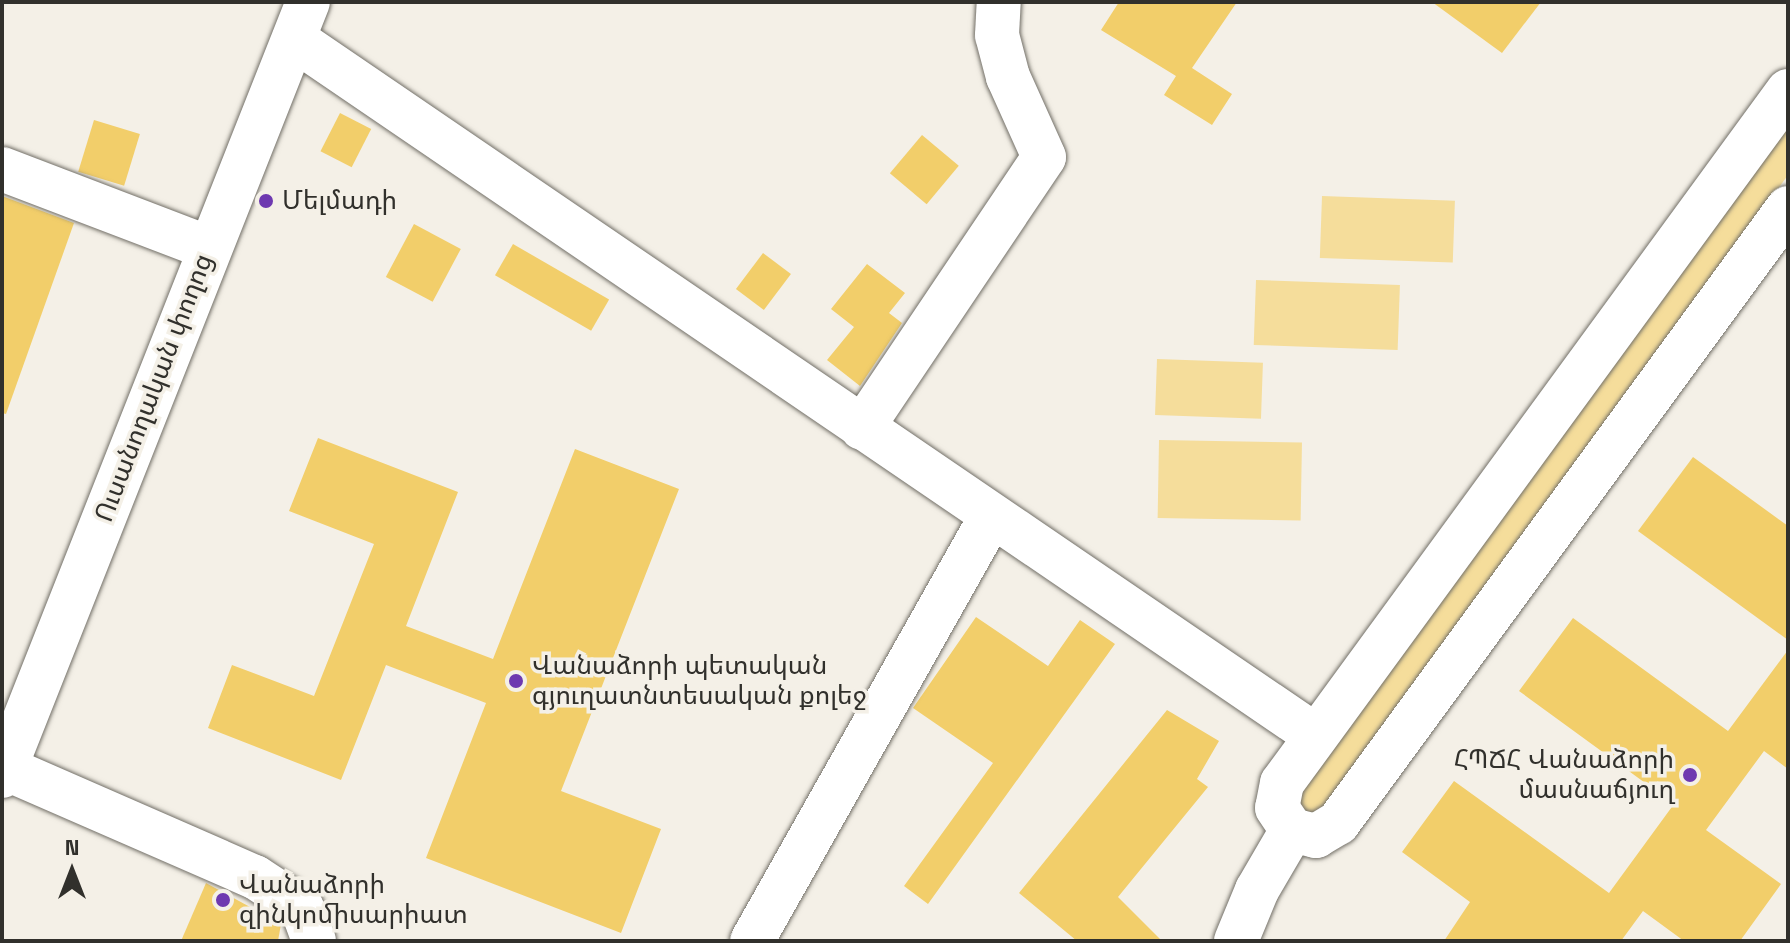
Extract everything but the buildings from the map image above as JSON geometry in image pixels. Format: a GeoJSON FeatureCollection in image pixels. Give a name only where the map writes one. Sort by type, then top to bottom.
{"type":"FeatureCollection","features":[{"type":"Feature","properties":{"kind":"street"},"geometry":{"type":"LineString","coordinates":[[862,428],[1044,157],[1008,77],[997,35],[999,2]]}},
{"type":"Feature","properties":{"kind":"street"},"geometry":{"type":"LineString","coordinates":[[301,20],[862,428],[1316,736]]}},
{"type":"Feature","properties":{"kind":"street","name":"Ուսանողական փողոց"},"geometry":{"type":"LineString","coordinates":[[4,772],[301,20]]}},
{"type":"Feature","properties":{"kind":"street"},"geometry":{"type":"LineString","coordinates":[[1788,91],[1316,736],[1277,795],[1277,808],[1292,830],[1316,836],[1338,823],[1788,208]]}},
{"type":"Feature","properties":{"kind":"street"},"geometry":{"type":"LineString","coordinates":[[2,169],[209,248]]}},
{"type":"Feature","properties":{"kind":"street"},"geometry":{"type":"LineString","coordinates":[[752,941],[991,517]]}},
{"type":"Feature","properties":{"kind":"street"},"geometry":{"type":"LineString","coordinates":[[4,772],[255,877],[302,908],[314,941]]}},
{"type":"Feature","properties":{"kind":"street"},"geometry":{"type":"LineString","coordinates":[[1236,941],[1292,830]]}},
{"type":"Feature","properties":{"kind":"shaded area"},"geometry":{"type":"Polygon","coordinates":[[[1788,121],[1788,175],[1323,812],[1301,815],[1297,793],[1788,121]]]}},
{"type":"Feature","properties":{"kind":"shaded area"},"geometry":{"type":"Polygon","coordinates":[[[1322,196],[1455,201],[1453,263],[1320,258],[1322,196]]]}},
{"type":"Feature","properties":{"kind":"shaded area"},"geometry":{"type":"Polygon","coordinates":[[[1256,280],[1400,285],[1398,350],[1254,345],[1256,280]]]}},
{"type":"Feature","properties":{"kind":"shaded area"},"geometry":{"type":"Polygon","coordinates":[[[1157,359],[1263,363],[1261,419],[1155,415],[1157,359]]]}},
{"type":"Feature","properties":{"kind":"shaded area"},"geometry":{"type":"Polygon","coordinates":[[[1159,440],[1302,442],[1301,520],[1158,518],[1159,440]]]}},
{"type":"Feature","properties":{"kind":"place","name":"Մելմադի"},"geometry":{"type":"Point","coordinates":[266,201]}},
{"type":"Feature","properties":{"kind":"place","name":"Վանաձորի պետական գյուղատնտեսական քոլեջ"},"geometry":{"type":"Point","coordinates":[516,681]}},
{"type":"Feature","properties":{"kind":"place","name":"ՀՊՃՀ Վանաձորի մասնաճյուղ"},"geometry":{"type":"Point","coordinates":[1690,775]}},
{"type":"Feature","properties":{"kind":"place","name":"Վանաձորի զինկոմիսարիատ"},"geometry":{"type":"Point","coordinates":[223,900]}}]}
